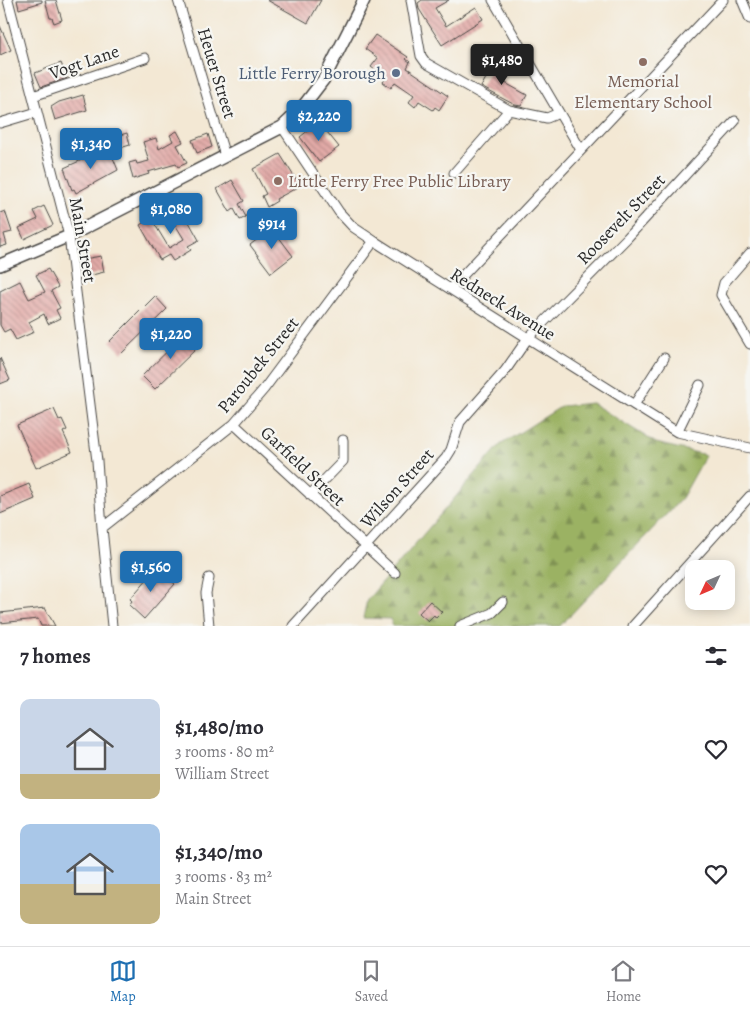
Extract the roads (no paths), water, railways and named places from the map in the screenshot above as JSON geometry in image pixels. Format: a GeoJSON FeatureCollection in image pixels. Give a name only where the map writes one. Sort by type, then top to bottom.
{"type":"FeatureCollection","features":[{"type":"Feature","properties":{"kind":"main road"},"geometry":{"type":"LineString","coordinates":[[0,265],[70,236],[282,127],[301,109],[324,79],[364,0]]}},
{"type":"Feature","properties":{"kind":"street","name":"Heuer Street"},"geometry":{"type":"LineString","coordinates":[[178,0],[225,156]]}},
{"type":"Feature","properties":{"kind":"street"},"geometry":{"type":"LineString","coordinates":[[411,0],[422,56],[426,63],[509,110],[546,118],[559,113]]}},
{"type":"Feature","properties":{"kind":"street"},"geometry":{"type":"LineString","coordinates":[[492,0],[581,150]]}},
{"type":"Feature","properties":{"kind":"street"},"geometry":{"type":"LineString","coordinates":[[450,289],[723,0]]}},
{"type":"Feature","properties":{"kind":"street"},"geometry":{"type":"LineString","coordinates":[[742,0],[750,19]]}},
{"type":"Feature","properties":{"kind":"street","name":"Main Street"},"geometry":{"type":"LineString","coordinates":[[5,2],[33,96],[70,236],[97,461],[112,626]]}},
{"type":"Feature","properties":{"kind":"street","name":"Vogt Lane"},"geometry":{"type":"LineString","coordinates":[[33,96],[145,58]]}},
{"type":"Feature","properties":{"kind":"street"},"geometry":{"type":"LineString","coordinates":[[454,173],[509,110]]}},
{"type":"Feature","properties":{"kind":"street"},"geometry":{"type":"LineString","coordinates":[[0,123],[37,112]]}},
{"type":"Feature","properties":{"kind":"street","name":"Roosevelt Street"},"geometry":{"type":"LineString","coordinates":[[528,338],[627,238],[735,121]]}},
{"type":"Feature","properties":{"kind":"street","name":"Redneck Avenue"},"geometry":{"type":"LineString","coordinates":[[282,127],[339,212],[353,227],[677,432],[750,448]]}},
{"type":"Feature","properties":{"kind":"street","name":"Paroubek Street"},"geometry":{"type":"LineString","coordinates":[[102,528],[234,424],[264,389],[374,241]]}},
{"type":"Feature","properties":{"kind":"street"},"geometry":{"type":"LineString","coordinates":[[750,253],[724,283],[721,296],[750,344]]}},
{"type":"Feature","properties":{"kind":"street","name":"Wilson Street"},"geometry":{"type":"LineString","coordinates":[[293,626],[446,458],[451,450],[460,422],[505,371],[528,338]]}},
{"type":"Feature","properties":{"kind":"street"},"geometry":{"type":"LineString","coordinates":[[634,405],[664,358]]}},
{"type":"Feature","properties":{"kind":"street"},"geometry":{"type":"LineString","coordinates":[[677,432],[700,385]]}},
{"type":"Feature","properties":{"kind":"street","name":"Garfield Street"},"geometry":{"type":"LineString","coordinates":[[234,424],[395,573]]}},
{"type":"Feature","properties":{"kind":"street"},"geometry":{"type":"LineString","coordinates":[[310,495],[343,461],[343,440]]}},
{"type":"Feature","properties":{"kind":"street"},"geometry":{"type":"LineString","coordinates":[[633,626],[750,496]]}},
{"type":"Feature","properties":{"kind":"street"},"geometry":{"type":"LineString","coordinates":[[209,578],[206,593],[209,626]]}},
{"type":"Feature","properties":{"kind":"street"},"geometry":{"type":"LineString","coordinates":[[460,626],[492,613],[503,602]]}},
{"type":"Feature","properties":{"kind":"place","name":"Memorial Elementary School"},"geometry":{"type":"Point","coordinates":[643,62]}},
{"type":"Feature","properties":{"kind":"place","name":"Little Ferry Borough"},"geometry":{"type":"Point","coordinates":[396,73]}},
{"type":"Feature","properties":{"kind":"place","name":"Little Ferry Free Public Library"},"geometry":{"type":"Point","coordinates":[278,181]}}]}
